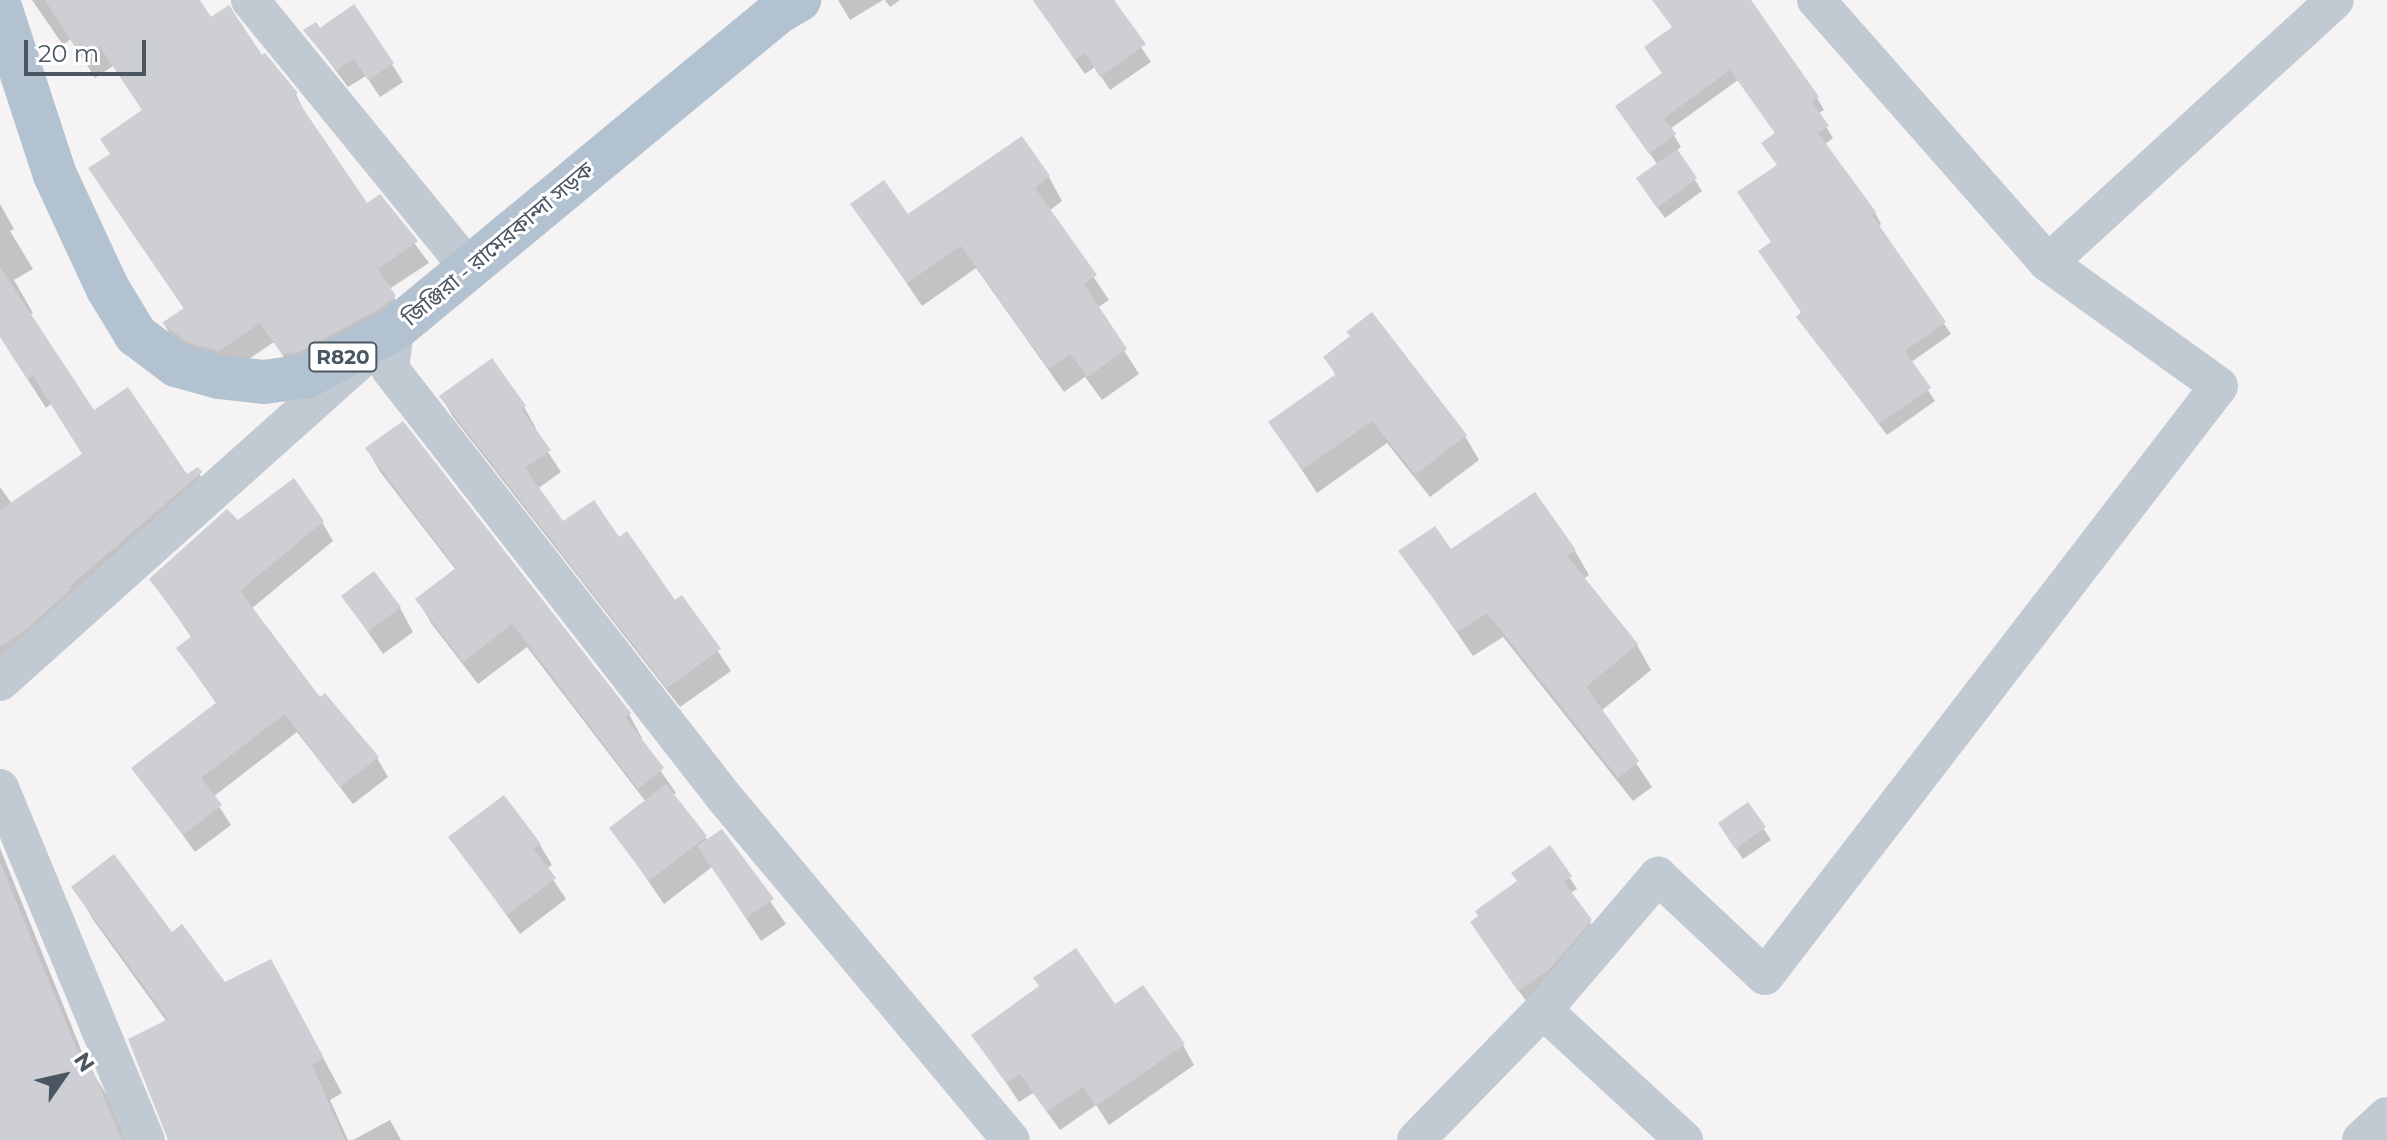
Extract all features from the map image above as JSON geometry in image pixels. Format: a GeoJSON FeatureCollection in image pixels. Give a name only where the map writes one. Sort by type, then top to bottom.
{"type":"FeatureCollection","features":[{"type":"Feature","properties":{"kind":"main road","name":"জিঞ্জিরা - রামেরকান্দা সড়ক"},"geometry":{"type":"LineString","coordinates":[[0,7],[55,175],[108,289],[136,335],[176,365],[219,377],[264,382],[307,376],[395,329],[777,13],[799,0]]}},
{"type":"Feature","properties":{"kind":"street"},"geometry":{"type":"LineString","coordinates":[[250,0],[468,267]]}},
{"type":"Feature","properties":{"kind":"street"},"geometry":{"type":"LineString","coordinates":[[1416,1140],[1543,1010],[1658,876],[1765,976],[2219,386],[2048,263],[1816,0]]}},
{"type":"Feature","properties":{"kind":"street"},"geometry":{"type":"LineString","coordinates":[[2048,263],[2335,0]]}},
{"type":"Feature","properties":{"kind":"street"},"geometry":{"type":"LineString","coordinates":[[0,682],[395,329]]}},
{"type":"Feature","properties":{"kind":"street"},"geometry":{"type":"LineString","coordinates":[[395,329],[390,369],[724,797],[1011,1140]]}},
{"type":"Feature","properties":{"kind":"street"},"geometry":{"type":"LineString","coordinates":[[0,788],[146,1140]]}},
{"type":"Feature","properties":{"kind":"street"},"geometry":{"type":"LineString","coordinates":[[1543,1010],[1684,1140]]}},
{"type":"Feature","properties":{"kind":"street"},"geometry":{"type":"LineString","coordinates":[[2361,1140],[2387,1116]]}},
{"type":"Feature","properties":{"kind":"building"},"geometry":{"type":"Polygon","coordinates":[[[45,0],[200,0],[211,17],[229,5],[262,55],[265,53],[298,93],[294,95],[367,203],[380,194],[418,241],[378,269],[396,296],[381,308],[299,352],[282,354],[260,323],[219,351],[187,342],[162,323],[184,308],[88,168],[110,154],[100,139],[142,110],[100,47],[82,58],[45,0]]]}},
{"type":"Feature","properties":{"kind":"building"},"geometry":{"type":"Polygon","coordinates":[[[1033,0],[1114,0],[1146,44],[1100,77],[1085,53],[1075,60],[1033,0]]]}},
{"type":"Feature","properties":{"kind":"building"},"geometry":{"type":"Polygon","coordinates":[[[1652,0],[1751,0],[1819,97],[1812,102],[1829,126],[1818,133],[1876,212],[1872,215],[1946,322],[1905,351],[1931,388],[1879,424],[1796,317],[1801,312],[1758,251],[1771,242],[1737,192],[1777,165],[1761,143],[1775,133],[1730,70],[1664,118],[1676,134],[1649,154],[1615,106],[1662,73],[1644,47],[1672,27],[1652,0]]]}},
{"type":"Feature","properties":{"kind":"building"},"geometry":{"type":"Polygon","coordinates":[[[354,4],[394,63],[368,80],[354,59],[336,70],[303,30],[316,22],[320,28],[354,4]]]}},
{"type":"Feature","properties":{"kind":"building"},"geometry":{"type":"Polygon","coordinates":[[[1022,136],[1050,176],[1035,188],[1097,275],[1084,284],[1127,349],[1087,377],[1070,354],[1049,369],[961,246],[907,283],[850,204],[884,180],[908,214],[1022,136]]]}},
{"type":"Feature","properties":{"kind":"building"},"geometry":{"type":"Polygon","coordinates":[[[1677,149],[1697,178],[1657,208],[1636,178],[1677,149]]]}},
{"type":"Feature","properties":{"kind":"building"},"geometry":{"type":"Polygon","coordinates":[[[0,267],[94,410],[128,387],[187,474],[198,467],[202,472],[69,587],[71,589],[25,630],[0,647],[0,510],[82,454],[33,376],[27,379],[0,337],[0,267]]]}},
{"type":"Feature","properties":{"kind":"building"},"geometry":{"type":"Polygon","coordinates":[[[1372,312],[1467,435],[1415,475],[1372,421],[1302,470],[1268,422],[1336,374],[1323,357],[1350,336],[1346,332],[1372,312]]]}},
{"type":"Feature","properties":{"kind":"building"},"geometry":{"type":"Polygon","coordinates":[[[492,358],[526,406],[521,409],[551,450],[525,468],[563,521],[594,500],[619,537],[627,531],[675,600],[682,595],[721,649],[667,688],[439,396],[492,358]]]}},
{"type":"Feature","properties":{"kind":"building"},"geometry":{"type":"Polygon","coordinates":[[[403,421],[631,713],[625,717],[664,768],[638,789],[512,624],[463,662],[415,599],[456,568],[365,448],[403,421]]]}},
{"type":"Feature","properties":{"kind":"building"},"geometry":{"type":"Polygon","coordinates":[[[294,478],[324,521],[240,591],[320,697],[325,693],[379,757],[340,787],[285,714],[201,778],[222,805],[183,835],[131,768],[217,702],[176,648],[192,636],[149,579],[227,509],[238,520],[294,478]]]}},
{"type":"Feature","properties":{"kind":"building"},"geometry":{"type":"Polygon","coordinates":[[[1535,492],[1576,550],[1567,556],[1638,644],[1586,687],[1639,761],[1618,778],[1487,613],[1458,632],[1398,551],[1435,526],[1451,549],[1535,492]]]}},
{"type":"Feature","properties":{"kind":"building"},"geometry":{"type":"Polygon","coordinates":[[[374,571],[401,607],[368,632],[341,596],[374,571]]]}},
{"type":"Feature","properties":{"kind":"building"},"geometry":{"type":"Polygon","coordinates":[[[666,784],[707,836],[649,881],[609,828],[666,784]]]}},
{"type":"Feature","properties":{"kind":"building"},"geometry":{"type":"Polygon","coordinates":[[[504,795],[541,844],[534,849],[556,878],[507,915],[448,837],[504,795]]]}},
{"type":"Feature","properties":{"kind":"building"},"geometry":{"type":"Polygon","coordinates":[[[1748,802],[1766,827],[1735,849],[1718,823],[1748,802]]]}},
{"type":"Feature","properties":{"kind":"building"},"geometry":{"type":"Polygon","coordinates":[[[722,829],[774,899],[746,918],[697,846],[722,829]]]}},
{"type":"Feature","properties":{"kind":"building"},"geometry":{"type":"Polygon","coordinates":[[[1550,845],[1572,876],[1564,882],[1592,920],[1549,970],[1518,991],[1470,922],[1478,916],[1475,911],[1517,881],[1511,873],[1550,845]]]}},
{"type":"Feature","properties":{"kind":"building"},"geometry":{"type":"Polygon","coordinates":[[[114,854],[172,932],[182,924],[225,982],[271,959],[324,1058],[312,1065],[345,1140],[168,1140],[128,1039],[168,1019],[71,887],[114,854]]]}},
{"type":"Feature","properties":{"kind":"building"},"geometry":{"type":"Polygon","coordinates":[[[0,862],[82,1062],[88,1059],[122,1140],[0,1140],[0,862]]]}},
{"type":"Feature","properties":{"kind":"building"},"geometry":{"type":"Polygon","coordinates":[[[1076,948],[1115,1004],[1143,985],[1185,1044],[1096,1106],[1083,1087],[1047,1112],[1020,1074],[1006,1083],[971,1035],[1039,986],[1033,978],[1076,948]]]}}]}
